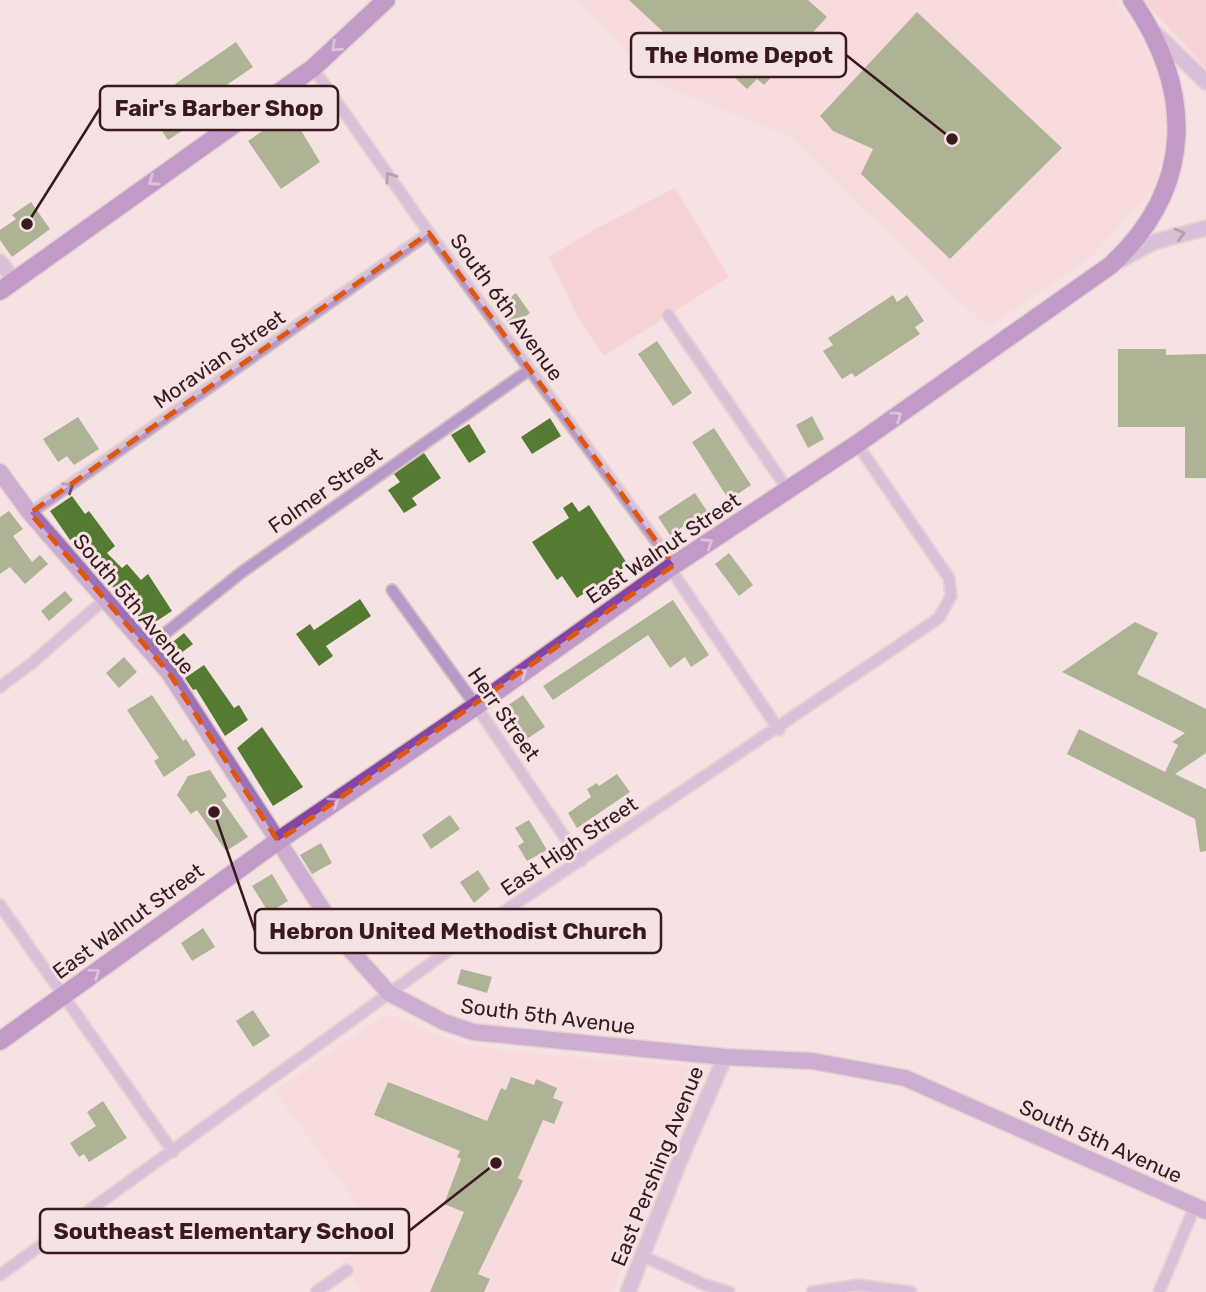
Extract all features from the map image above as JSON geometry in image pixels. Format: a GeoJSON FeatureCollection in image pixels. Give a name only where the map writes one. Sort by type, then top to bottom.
{"type":"FeatureCollection","features":[{"type":"Feature","properties":{"kind":"highway"},"geometry":{"type":"LineString","coordinates":[[0,302],[12,290],[7,286],[313,68],[386,0]]}},
{"type":"Feature","properties":{"kind":"highway","name":"East Walnut Street"},"geometry":{"type":"LineString","coordinates":[[0,1041],[278,841],[476,706],[672,567],[857,444],[1111,265],[1133,244],[1154,215],[1168,182],[1174,157],[1178,109],[1171,76],[1153,31],[1132,0]]}},
{"type":"Feature","properties":{"kind":"main road","name":"South 5th Avenue"},"geometry":{"type":"LineString","coordinates":[[0,472],[30,513],[148,647],[345,944],[389,993],[444,1022],[473,1032],[725,1057],[812,1061],[905,1078],[1200,1208]]}},
{"type":"Feature","properties":{"kind":"street"},"geometry":{"type":"LineString","coordinates":[[1153,31],[1206,82]]}},
{"type":"Feature","properties":{"kind":"street","name":"South 6th Avenue"},"geometry":{"type":"LineString","coordinates":[[313,68],[429,233],[672,567],[779,730]]}},
{"type":"Feature","properties":{"kind":"street"},"geometry":{"type":"LineString","coordinates":[[1111,265],[1154,242],[1206,228]]}},
{"type":"Feature","properties":{"kind":"street","name":"Moravian Street"},"geometry":{"type":"LineString","coordinates":[[30,513],[109,461],[429,233]]}},
{"type":"Feature","properties":{"kind":"street"},"geometry":{"type":"LineString","coordinates":[[0,262],[7,286]]}},
{"type":"Feature","properties":{"kind":"street"},"geometry":{"type":"LineString","coordinates":[[668,315],[788,490]]}},
{"type":"Feature","properties":{"kind":"street","name":"Folmer Street"},"geometry":{"type":"LineString","coordinates":[[148,647],[242,572],[529,370]]}},
{"type":"Feature","properties":{"kind":"street","name":"East High Street"},"geometry":{"type":"LineString","coordinates":[[0,1275],[389,993],[779,730],[939,618],[951,596],[949,578],[857,444]]}},
{"type":"Feature","properties":{"kind":"street","name":"Herr Street"},"geometry":{"type":"LineString","coordinates":[[392,590],[476,706],[581,861]]}},
{"type":"Feature","properties":{"kind":"street"},"geometry":{"type":"LineString","coordinates":[[0,687],[32,663],[105,599]]}},
{"type":"Feature","properties":{"kind":"street"},"geometry":{"type":"LineString","coordinates":[[0,905],[173,1152]]}},
{"type":"Feature","properties":{"kind":"street","name":"East Pershing Avenue"},"geometry":{"type":"LineString","coordinates":[[628,1292],[725,1057]]}},
{"type":"Feature","properties":{"kind":"street"},"geometry":{"type":"LineString","coordinates":[[1159,1292],[1200,1208]]}},
{"type":"Feature","properties":{"kind":"street"},"geometry":{"type":"LineString","coordinates":[[643,1256],[703,1284],[730,1292]]}},
{"type":"Feature","properties":{"kind":"street"},"geometry":{"type":"LineString","coordinates":[[316,1292],[347,1270]]}},
{"type":"Feature","properties":{"kind":"street"},"geometry":{"type":"LineString","coordinates":[[812,1292],[857,1285],[911,1292]]}},
{"type":"Feature","properties":{"kind":"highlighted area"},"geometry":{"type":"Polygon","coordinates":[[[429,233],[674,565],[278,841],[169,673],[30,513],[429,233]]]}},
{"type":"Feature","properties":{"kind":"shaded area"},"geometry":{"type":"Polygon","coordinates":[[[578,0],[1116,0],[1138,33],[1162,86],[1168,124],[1156,183],[1138,207],[1089,259],[988,327],[911,257],[789,136],[654,82],[578,0]]]}},
{"type":"Feature","properties":{"kind":"shaded area"},"geometry":{"type":"Polygon","coordinates":[[[1143,0],[1206,0],[1206,68],[1143,0]]]}},
{"type":"Feature","properties":{"kind":"shaded area"},"geometry":{"type":"Polygon","coordinates":[[[675,188],[729,277],[604,356],[577,316],[549,257],[597,228],[675,188]]]}},
{"type":"Feature","properties":{"kind":"shaded area"},"geometry":{"type":"Polygon","coordinates":[[[382,1016],[396,1016],[461,1044],[513,1052],[693,1066],[698,1083],[612,1292],[361,1292],[341,1261],[379,1235],[275,1091],[382,1016]]]}},
{"type":"Feature","properties":{"kind":"building"},"geometry":{"type":"Polygon","coordinates":[[[629,0],[808,0],[827,17],[764,85],[757,79],[747,89],[685,31],[674,42],[629,0]]]}},
{"type":"Feature","properties":{"kind":"building"},"geometry":{"type":"Polygon","coordinates":[[[917,12],[1062,148],[950,259],[861,174],[873,149],[833,131],[820,116],[917,12]]]}},
{"type":"Feature","properties":{"kind":"building"},"geometry":{"type":"Polygon","coordinates":[[[236,42],[253,67],[193,108],[200,119],[168,140],[154,119],[162,113],[159,109],[182,93],[175,84],[236,42]]]}},
{"type":"Feature","properties":{"kind":"building"},"geometry":{"type":"Polygon","coordinates":[[[290,112],[320,162],[281,189],[248,141],[290,112]]]}},
{"type":"Feature","properties":{"kind":"building"},"geometry":{"type":"Polygon","coordinates":[[[31,202],[50,229],[12,257],[0,240],[0,230],[16,219],[12,215],[31,202]]]}},
{"type":"Feature","properties":{"kind":"building"},"geometry":{"type":"Polygon","coordinates":[[[516,293],[530,313],[511,327],[497,307],[516,293]]]}},
{"type":"Feature","properties":{"kind":"building"},"geometry":{"type":"Polygon","coordinates":[[[893,295],[897,302],[907,295],[924,321],[915,327],[920,334],[855,377],[852,373],[842,379],[823,351],[833,345],[828,338],[893,295]]]}},
{"type":"Feature","properties":{"kind":"building"},"geometry":{"type":"Polygon","coordinates":[[[657,341],[692,393],[673,406],[638,354],[657,341]]]}},
{"type":"Feature","properties":{"kind":"building"},"geometry":{"type":"Polygon","coordinates":[[[1118,349],[1166,349],[1166,355],[1206,354],[1206,478],[1185,478],[1185,427],[1118,427],[1118,349]]]}},
{"type":"Feature","properties":{"kind":"building"},"geometry":{"type":"Polygon","coordinates":[[[812,416],[824,439],[808,448],[796,425],[812,416]]]}},
{"type":"Feature","properties":{"kind":"building"},"geometry":{"type":"Polygon","coordinates":[[[78,417],[99,449],[74,465],[67,456],[58,462],[43,439],[78,417]]]}},
{"type":"Feature","properties":{"kind":"building"},"geometry":{"type":"Polygon","coordinates":[[[550,418],[561,436],[532,454],[521,437],[550,418]]]}},
{"type":"Feature","properties":{"kind":"building"},"geometry":{"type":"Polygon","coordinates":[[[469,424],[486,452],[469,463],[451,435],[469,424]]]}},
{"type":"Feature","properties":{"kind":"building"},"geometry":{"type":"Polygon","coordinates":[[[714,428],[751,485],[729,500],[692,442],[714,428]]]}},
{"type":"Feature","properties":{"kind":"building"},"geometry":{"type":"Polygon","coordinates":[[[424,453],[441,478],[412,498],[417,505],[404,513],[388,490],[400,482],[394,474],[424,453]]]}},
{"type":"Feature","properties":{"kind":"building"},"geometry":{"type":"Polygon","coordinates":[[[695,493],[707,511],[670,535],[658,517],[695,493]]]}},
{"type":"Feature","properties":{"kind":"building"},"geometry":{"type":"Polygon","coordinates":[[[72,496],[85,514],[89,511],[115,546],[107,553],[122,568],[127,564],[141,580],[148,574],[172,611],[146,628],[134,610],[131,612],[119,597],[121,595],[91,565],[50,511],[72,496]]]}},
{"type":"Feature","properties":{"kind":"building"},"geometry":{"type":"Polygon","coordinates":[[[572,502],[579,512],[589,505],[628,565],[577,598],[562,576],[557,580],[532,542],[569,518],[563,508],[572,502]]]}},
{"type":"Feature","properties":{"kind":"building"},"geometry":{"type":"Polygon","coordinates":[[[9,511],[23,529],[13,536],[32,562],[40,555],[48,564],[25,584],[10,567],[0,574],[0,517],[9,511]]]}},
{"type":"Feature","properties":{"kind":"building"},"geometry":{"type":"Polygon","coordinates":[[[729,553],[753,585],[739,596],[715,564],[729,553]]]}},
{"type":"Feature","properties":{"kind":"building"},"geometry":{"type":"Polygon","coordinates":[[[65,591],[73,600],[49,621],[41,611],[65,591]]]}},
{"type":"Feature","properties":{"kind":"building"},"geometry":{"type":"Polygon","coordinates":[[[360,599],[371,616],[326,646],[333,656],[319,666],[296,634],[310,624],[314,630],[360,599]]]}},
{"type":"Feature","properties":{"kind":"building"},"geometry":{"type":"Polygon","coordinates":[[[673,600],[709,655],[691,667],[685,657],[670,668],[648,635],[553,700],[543,686],[673,600]]]}},
{"type":"Feature","properties":{"kind":"building"},"geometry":{"type":"Polygon","coordinates":[[[1135,622],[1158,633],[1137,674],[1206,709],[1206,753],[1175,774],[1206,789],[1206,851],[1200,852],[1195,819],[1067,754],[1079,729],[1165,772],[1178,745],[1172,742],[1185,733],[1062,672],[1135,622]]]}},
{"type":"Feature","properties":{"kind":"building"},"geometry":{"type":"Polygon","coordinates":[[[184,633],[193,644],[172,660],[164,649],[184,633]]]}},
{"type":"Feature","properties":{"kind":"building"},"geometry":{"type":"Polygon","coordinates":[[[124,657],[137,672],[119,688],[106,673],[124,657]]]}},
{"type":"Feature","properties":{"kind":"building"},"geometry":{"type":"Polygon","coordinates":[[[204,665],[234,708],[239,705],[248,720],[225,736],[196,689],[193,690],[185,678],[204,665]]]}},
{"type":"Feature","properties":{"kind":"building"},"geometry":{"type":"Polygon","coordinates":[[[152,695],[183,741],[186,739],[196,755],[164,777],[154,761],[159,758],[127,710],[152,695]]]}},
{"type":"Feature","properties":{"kind":"building"},"geometry":{"type":"Polygon","coordinates":[[[523,695],[545,727],[522,742],[501,710],[523,695]]]}},
{"type":"Feature","properties":{"kind":"building"},"geometry":{"type":"Polygon","coordinates":[[[262,727],[303,787],[273,806],[237,748],[262,727]]]}},
{"type":"Feature","properties":{"kind":"building"},"geometry":{"type":"Polygon","coordinates":[[[210,770],[227,796],[222,800],[248,837],[226,851],[197,810],[191,814],[177,795],[188,776],[210,770]]]}},
{"type":"Feature","properties":{"kind":"building"},"geometry":{"type":"Polygon","coordinates":[[[617,774],[630,792],[577,828],[568,813],[591,797],[587,789],[597,783],[599,786],[617,774]]]}},
{"type":"Feature","properties":{"kind":"building"},"geometry":{"type":"Polygon","coordinates":[[[450,815],[460,829],[431,849],[422,835],[450,815]]]}},
{"type":"Feature","properties":{"kind":"building"},"geometry":{"type":"Polygon","coordinates":[[[529,820],[547,850],[527,861],[518,846],[524,842],[515,828],[529,820]]]}},
{"type":"Feature","properties":{"kind":"building"},"geometry":{"type":"Polygon","coordinates":[[[321,843],[332,863],[312,874],[300,855],[321,843]]]}},
{"type":"Feature","properties":{"kind":"building"},"geometry":{"type":"Polygon","coordinates":[[[478,870],[490,889],[474,903],[460,882],[478,870]]]}},
{"type":"Feature","properties":{"kind":"building"},"geometry":{"type":"Polygon","coordinates":[[[272,874],[288,901],[269,913],[252,886],[272,874]]]}},
{"type":"Feature","properties":{"kind":"building"},"geometry":{"type":"Polygon","coordinates":[[[203,928],[215,947],[192,961],[181,943],[203,928]]]}},
{"type":"Feature","properties":{"kind":"building"},"geometry":{"type":"Polygon","coordinates":[[[461,969],[492,977],[487,993],[457,984],[461,969]]]}},
{"type":"Feature","properties":{"kind":"building"},"geometry":{"type":"Polygon","coordinates":[[[253,1010],[270,1036],[253,1047],[236,1021],[253,1010]]]}},
{"type":"Feature","properties":{"kind":"building"},"geometry":{"type":"Polygon","coordinates":[[[511,1077],[534,1085],[536,1079],[557,1088],[553,1098],[563,1102],[554,1124],[543,1120],[518,1178],[523,1181],[478,1274],[490,1279],[484,1292],[430,1292],[464,1212],[444,1204],[461,1159],[457,1157],[460,1151],[374,1115],[388,1082],[487,1121],[501,1088],[506,1090],[511,1077]]]}},
{"type":"Feature","properties":{"kind":"building"},"geometry":{"type":"Polygon","coordinates":[[[103,1101],[127,1138],[89,1162],[84,1154],[79,1157],[70,1143],[96,1126],[87,1112],[103,1101]]]}},
{"type":"Feature","properties":{"kind":"place","name":"The Home Depot"},"geometry":{"type":"Point","coordinates":[952,139]}},
{"type":"Feature","properties":{"kind":"place","name":"Fair's Barber Shop"},"geometry":{"type":"Point","coordinates":[27,224]}},
{"type":"Feature","properties":{"kind":"place","name":"Hebron United Methodist Church"},"geometry":{"type":"Point","coordinates":[214,812]}},
{"type":"Feature","properties":{"kind":"place","name":"Southeast Elementary School"},"geometry":{"type":"Point","coordinates":[496,1163]}}]}
